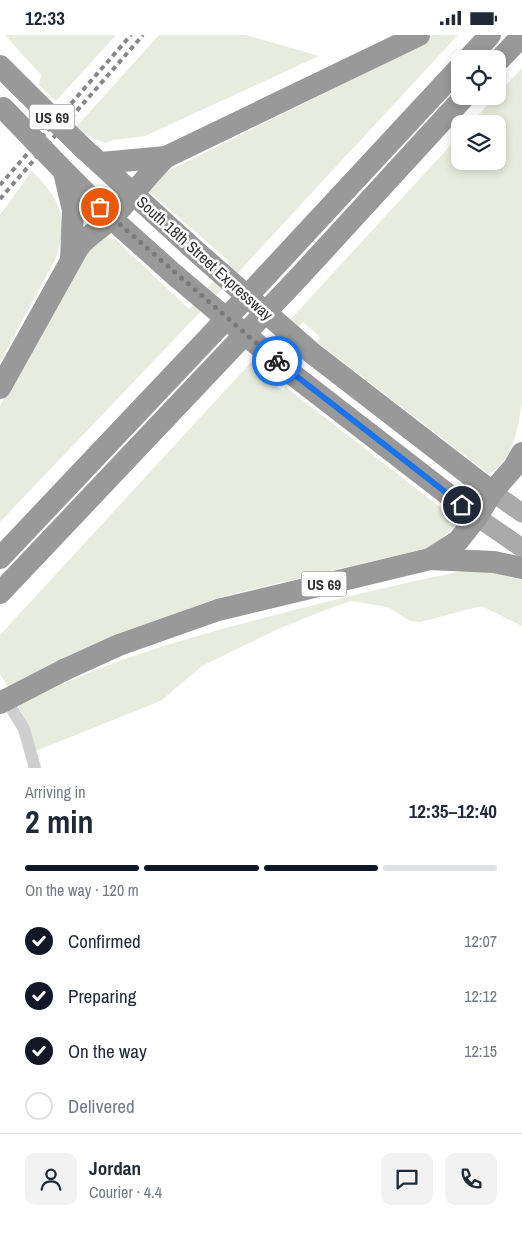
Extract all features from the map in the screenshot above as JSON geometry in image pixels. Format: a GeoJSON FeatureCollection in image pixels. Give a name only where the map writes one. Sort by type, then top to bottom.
{"type":"FeatureCollection","features":[{"type":"Feature","properties":{"kind":"highway"},"geometry":{"type":"LineString","coordinates":[[101,163],[166,157],[419,35]]}},
{"type":"Feature","properties":{"kind":"highway"},"geometry":{"type":"LineString","coordinates":[[476,50],[490,35]]}},
{"type":"Feature","properties":{"kind":"highway"},"geometry":{"type":"LineString","coordinates":[[506,53],[522,36]]}},
{"type":"Feature","properties":{"kind":"highway","name":"South 18th Street Expressway"},"geometry":{"type":"LineString","coordinates":[[0,66],[82,147],[132,193],[312,353],[492,492]]}},
{"type":"Feature","properties":{"kind":"highway"},"geometry":{"type":"LineString","coordinates":[[2,556],[451,77]]}},
{"type":"Feature","properties":{"kind":"highway"},"geometry":{"type":"LineString","coordinates":[[7,586],[299,277],[457,105]]}},
{"type":"Feature","properties":{"kind":"highway","name":"South 18th Street Expressway"},"geometry":{"type":"LineString","coordinates":[[1,107],[112,219],[178,277],[292,374],[477,517]]}},
{"type":"Feature","properties":{"kind":"highway"},"geometry":{"type":"LineString","coordinates":[[0,389],[71,260],[83,242],[112,219],[132,193],[166,157]]}},
{"type":"Feature","properties":{"kind":"highway"},"geometry":{"type":"LineString","coordinates":[[62,170],[72,210],[71,260]]}},
{"type":"Feature","properties":{"kind":"highway"},"geometry":{"type":"LineString","coordinates":[[492,492],[514,467],[522,453]]}},
{"type":"Feature","properties":{"kind":"highway","name":"US 69"},"geometry":{"type":"LineString","coordinates":[[0,703],[64,670],[128,642],[218,610],[430,559],[458,541],[477,517],[492,492]]}},
{"type":"Feature","properties":{"kind":"highway"},"geometry":{"type":"LineString","coordinates":[[430,559],[494,562],[522,568]]}},
{"type":"Feature","properties":{"kind":"main road"},"geometry":{"type":"LineString","coordinates":[[492,492],[522,513]]}},
{"type":"Feature","properties":{"kind":"main road"},"geometry":{"type":"LineString","coordinates":[[477,517],[522,548]]}},
{"type":"Feature","properties":{"kind":"street"},"geometry":{"type":"LineString","coordinates":[[0,691],[24,729],[35,768]]}},
{"type":"Feature","properties":{"kind":"shaded area"},"geometry":{"type":"Polygon","coordinates":[[[5,35],[116,35],[56,101],[39,85],[41,75],[5,35]]]}},
{"type":"Feature","properties":{"kind":"shaded area"},"geometry":{"type":"Polygon","coordinates":[[[159,35],[246,35],[319,56],[145,136],[105,143],[89,136],[77,126],[159,35]]]}},
{"type":"Feature","properties":{"kind":"shaded area"},"geometry":{"type":"Polygon","coordinates":[[[433,35],[458,35],[246,264],[0,522],[0,406],[89,248],[105,237],[115,239],[189,309],[230,262],[145,188],[166,172],[317,97],[433,35]]]}},
{"type":"Feature","properties":{"kind":"shaded area"},"geometry":{"type":"Polygon","coordinates":[[[522,68],[522,403],[516,434],[510,452],[498,468],[489,474],[317,342],[320,337],[303,322],[258,374],[283,391],[286,387],[459,522],[432,547],[224,596],[183,611],[8,687],[0,674],[0,635],[451,145],[451,170],[506,170],[506,115],[478,115],[488,105],[506,105],[506,85],[522,68]]]}},
{"type":"Feature","properties":{"kind":"shaded area"},"geometry":{"type":"Polygon","coordinates":[[[32,171],[49,191],[59,210],[62,220],[60,243],[56,258],[0,362],[0,215],[32,171]]]}},
{"type":"Feature","properties":{"kind":"shaded area"},"geometry":{"type":"Polygon","coordinates":[[[463,571],[486,571],[522,580],[522,626],[482,606],[420,622],[410,621],[388,607],[352,601],[280,628],[202,666],[162,700],[36,751],[18,705],[76,678],[165,646],[333,600],[463,571]]]}},
{"type":"Feature","properties":{"kind":"railway"},"geometry":{"type":"LineString","coordinates":[[0,185],[131,35]]}},
{"type":"Feature","properties":{"kind":"railway"},"geometry":{"type":"LineString","coordinates":[[0,199],[143,35]]}},
{"type":"Feature","properties":{"kind":"way so far"},"geometry":{"type":"LineString","coordinates":[[100,207],[178,277],[277,361]]}},
{"type":"Feature","properties":{"kind":"route"},"geometry":{"type":"LineString","coordinates":[[277,361],[462,505]]}}]}
